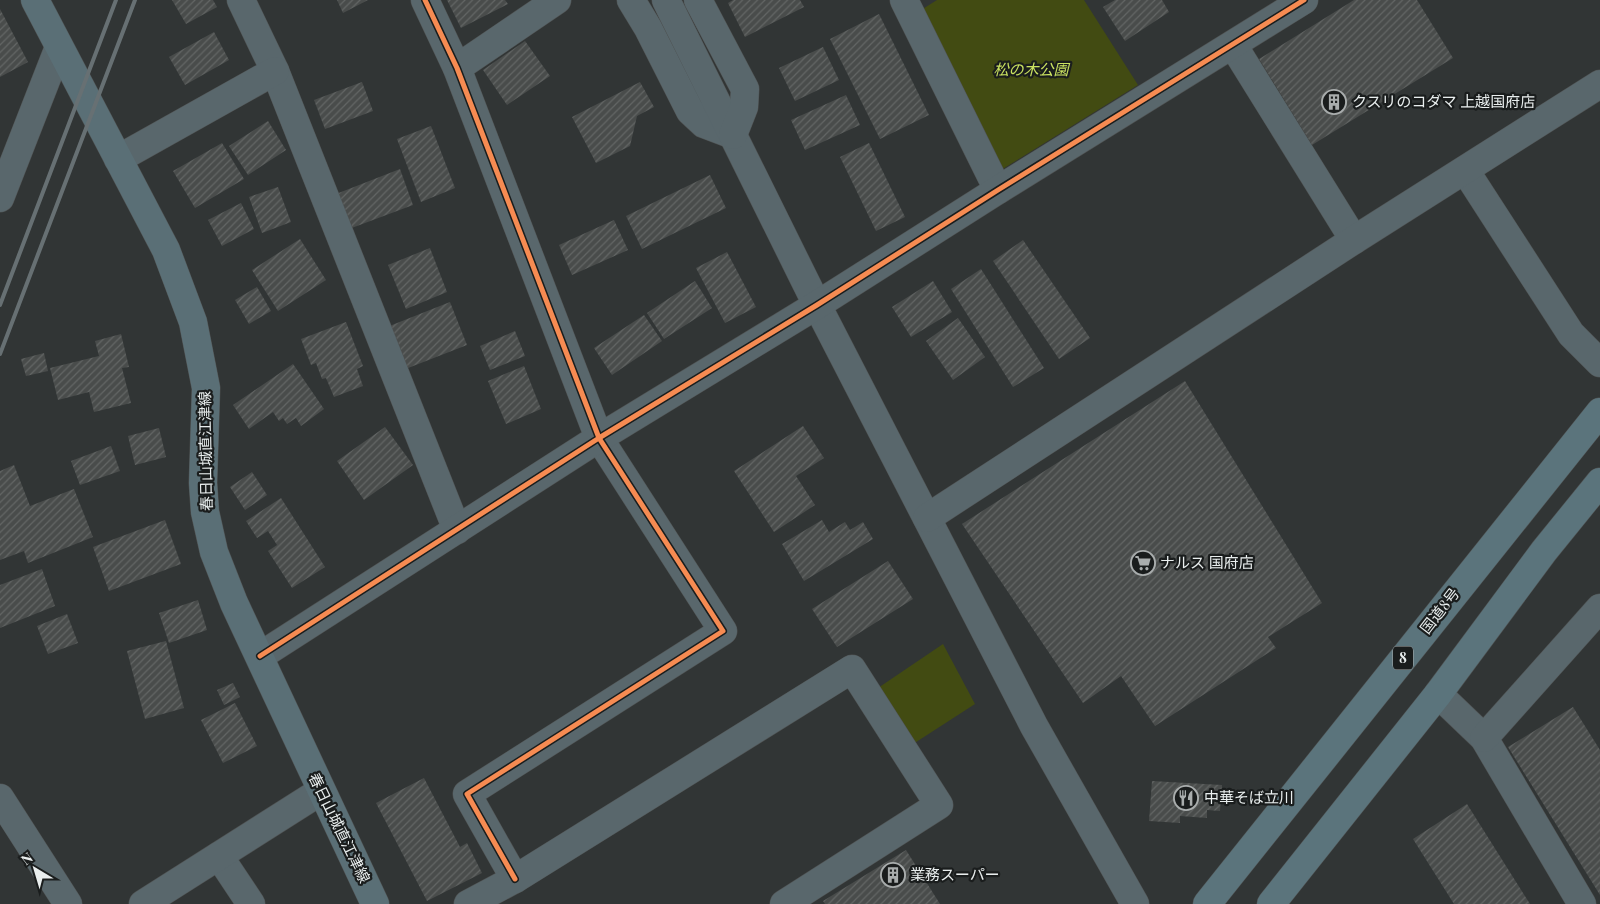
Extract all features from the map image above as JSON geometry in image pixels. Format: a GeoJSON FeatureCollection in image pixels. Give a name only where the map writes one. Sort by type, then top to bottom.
{"type":"FeatureCollection","features":[{"type":"Feature","properties":{"kind":"highway","name":"国道8号"},"geometry":{"type":"LineString","coordinates":[[1207,904],[1600,412]]}},
{"type":"Feature","properties":{"kind":"highway"},"geometry":{"type":"LineString","coordinates":[[1271,904],[1438,694],[1544,551],[1600,482]]}},
{"type":"Feature","properties":{"kind":"main road","name":"春日山城直江津線"},"geometry":{"type":"LineString","coordinates":[[35,0],[166,250],[193,322],[206,388],[203,484],[205,512],[214,552],[234,603],[321,791],[376,904]]}},
{"type":"Feature","properties":{"kind":"street"},"geometry":{"type":"LineString","coordinates":[[241,0],[275,71],[458,530]]}},
{"type":"Feature","properties":{"kind":"street"},"geometry":{"type":"LineString","coordinates":[[425,0],[457,68],[599,438],[723,630],[466,794],[515,878]]}},
{"type":"Feature","properties":{"kind":"street"},"geometry":{"type":"LineString","coordinates":[[457,68],[556,0]]}},
{"type":"Feature","properties":{"kind":"street"},"geometry":{"type":"LineString","coordinates":[[631,0],[648,28],[690,111],[704,124],[733,134]]}},
{"type":"Feature","properties":{"kind":"street"},"geometry":{"type":"LineString","coordinates":[[666,0],[817,305],[1034,726],[1135,904]]}},
{"type":"Feature","properties":{"kind":"street"},"geometry":{"type":"LineString","coordinates":[[698,0],[745,89],[744,107],[733,134]]}},
{"type":"Feature","properties":{"kind":"street"},"geometry":{"type":"LineString","coordinates":[[260,656],[599,438],[817,305],[1304,0]]}},
{"type":"Feature","properties":{"kind":"street"},"geometry":{"type":"LineString","coordinates":[[908,1],[998,190]]}},
{"type":"Feature","properties":{"kind":"street"},"geometry":{"type":"LineString","coordinates":[[1233,45],[1354,240]]}},
{"type":"Feature","properties":{"kind":"street"},"geometry":{"type":"LineString","coordinates":[[0,198],[59,47]]}},
{"type":"Feature","properties":{"kind":"street"},"geometry":{"type":"LineString","coordinates":[[118,159],[275,71]]}},
{"type":"Feature","properties":{"kind":"street"},"geometry":{"type":"LineString","coordinates":[[927,518],[1354,240],[1600,84]]}},
{"type":"Feature","properties":{"kind":"street"},"geometry":{"type":"LineString","coordinates":[[1465,170],[1571,334],[1600,363]]}},
{"type":"Feature","properties":{"kind":"street"},"geometry":{"type":"LineString","coordinates":[[1484,738],[1600,608]]}},
{"type":"Feature","properties":{"kind":"street"},"geometry":{"type":"LineString","coordinates":[[468,904],[515,878],[852,670],[939,805],[784,904]]}},
{"type":"Feature","properties":{"kind":"street"},"geometry":{"type":"LineString","coordinates":[[1438,694],[1484,738],[1582,904]]}},
{"type":"Feature","properties":{"kind":"street"},"geometry":{"type":"LineString","coordinates":[[144,904],[321,791]]}},
{"type":"Feature","properties":{"kind":"street"},"geometry":{"type":"LineString","coordinates":[[0,798],[68,904]]}},
{"type":"Feature","properties":{"kind":"street"},"geometry":{"type":"LineString","coordinates":[[219,856],[251,904]]}},
{"type":"Feature","properties":{"kind":"green space","name":"松の木公園"},"geometry":{"type":"Polygon","coordinates":[[[937,0],[1084,0],[1138,85],[1001,170],[921,10],[937,0]]]}},
{"type":"Feature","properties":{"kind":"green space"},"geometry":{"type":"Polygon","coordinates":[[[943,644],[975,704],[910,746],[875,690],[943,644]]]}},
{"type":"Feature","properties":{"kind":"building"},"geometry":{"type":"Polygon","coordinates":[[[172,0],[213,0],[217,7],[186,24],[172,0]]]}},
{"type":"Feature","properties":{"kind":"building"},"geometry":{"type":"Polygon","coordinates":[[[337,0],[368,0],[343,13],[337,0]]]}},
{"type":"Feature","properties":{"kind":"building"},"geometry":{"type":"Polygon","coordinates":[[[447,0],[505,0],[508,4],[461,28],[447,0]]]}},
{"type":"Feature","properties":{"kind":"building"},"geometry":{"type":"Polygon","coordinates":[[[733,0],[800,0],[804,7],[745,37],[728,3],[733,0]]]}},
{"type":"Feature","properties":{"kind":"building"},"geometry":{"type":"Polygon","coordinates":[[[1115,0],[1162,0],[1169,12],[1125,41],[1103,7],[1115,0]]]}},
{"type":"Feature","properties":{"kind":"building","name":"クスリのコダマ 上越国府店"},"geometry":{"type":"Polygon","coordinates":[[[1354,0],[1417,0],[1453,58],[1312,145],[1259,59],[1354,0]]]}},
{"type":"Feature","properties":{"kind":"building"},"geometry":{"type":"Polygon","coordinates":[[[0,9],[28,62],[0,77],[0,9]]]}},
{"type":"Feature","properties":{"kind":"building"},"geometry":{"type":"Polygon","coordinates":[[[879,14],[929,115],[880,139],[830,39],[879,14]]]}},
{"type":"Feature","properties":{"kind":"building"},"geometry":{"type":"Polygon","coordinates":[[[214,32],[229,60],[185,85],[169,57],[214,32]]]}},
{"type":"Feature","properties":{"kind":"building"},"geometry":{"type":"Polygon","coordinates":[[[525,41],[550,76],[507,105],[483,70],[525,41]]]}},
{"type":"Feature","properties":{"kind":"building"},"geometry":{"type":"Polygon","coordinates":[[[823,47],[839,80],[795,101],[779,68],[823,47]]]}},
{"type":"Feature","properties":{"kind":"building"},"geometry":{"type":"Polygon","coordinates":[[[362,82],[373,111],[325,129],[314,100],[362,82]]]}},
{"type":"Feature","properties":{"kind":"building"},"geometry":{"type":"Polygon","coordinates":[[[640,82],[654,107],[637,116],[630,146],[596,163],[572,117],[640,82]]]}},
{"type":"Feature","properties":{"kind":"building"},"geometry":{"type":"Polygon","coordinates":[[[846,95],[860,125],[805,150],[791,120],[846,95]]]}},
{"type":"Feature","properties":{"kind":"building"},"geometry":{"type":"Polygon","coordinates":[[[268,121],[286,150],[248,175],[229,146],[268,121]]]}},
{"type":"Feature","properties":{"kind":"building"},"geometry":{"type":"Polygon","coordinates":[[[431,126],[455,188],[421,202],[397,139],[431,126]]]}},
{"type":"Feature","properties":{"kind":"building"},"geometry":{"type":"Polygon","coordinates":[[[222,143],[244,179],[195,208],[173,171],[222,143]]]}},
{"type":"Feature","properties":{"kind":"building"},"geometry":{"type":"Polygon","coordinates":[[[869,143],[905,217],[876,231],[840,157],[869,143]]]}},
{"type":"Feature","properties":{"kind":"building"},"geometry":{"type":"Polygon","coordinates":[[[400,169],[413,205],[349,229],[336,194],[400,169]]]}},
{"type":"Feature","properties":{"kind":"building"},"geometry":{"type":"Polygon","coordinates":[[[710,175],[726,208],[642,249],[626,216],[710,175]]]}},
{"type":"Feature","properties":{"kind":"building"},"geometry":{"type":"Polygon","coordinates":[[[278,187],[291,222],[262,233],[249,197],[278,187]]]}},
{"type":"Feature","properties":{"kind":"building"},"geometry":{"type":"Polygon","coordinates":[[[241,203],[254,229],[222,246],[208,220],[241,203]]]}},
{"type":"Feature","properties":{"kind":"building"},"geometry":{"type":"Polygon","coordinates":[[[614,220],[628,250],[572,275],[559,245],[614,220]]]}},
{"type":"Feature","properties":{"kind":"building"},"geometry":{"type":"Polygon","coordinates":[[[300,239],[326,280],[278,311],[252,270],[300,239]]]}},
{"type":"Feature","properties":{"kind":"building"},"geometry":{"type":"Polygon","coordinates":[[[1023,240],[1090,338],[1059,359],[993,261],[1023,240]]]}},
{"type":"Feature","properties":{"kind":"building"},"geometry":{"type":"Polygon","coordinates":[[[430,248],[447,292],[406,309],[388,265],[430,248]]]}},
{"type":"Feature","properties":{"kind":"building"},"geometry":{"type":"Polygon","coordinates":[[[727,252],[756,307],[725,323],[696,268],[727,252]]]}},
{"type":"Feature","properties":{"kind":"building"},"geometry":{"type":"Polygon","coordinates":[[[981,269],[1044,368],[1013,387],[951,289],[981,269]]]}},
{"type":"Feature","properties":{"kind":"building"},"geometry":{"type":"Polygon","coordinates":[[[695,281],[712,308],[664,339],[647,313],[695,281]]]}},
{"type":"Feature","properties":{"kind":"building"},"geometry":{"type":"Polygon","coordinates":[[[933,281],[952,312],[911,337],[892,307],[933,281]]]}},
{"type":"Feature","properties":{"kind":"building"},"geometry":{"type":"Polygon","coordinates":[[[257,287],[271,311],[249,324],[235,300],[257,287]]]}},
{"type":"Feature","properties":{"kind":"building"},"geometry":{"type":"Polygon","coordinates":[[[450,302],[467,345],[403,370],[387,327],[450,302]]]}},
{"type":"Feature","properties":{"kind":"building"},"geometry":{"type":"Polygon","coordinates":[[[644,315],[662,341],[612,375],[594,348],[644,315]]]}},
{"type":"Feature","properties":{"kind":"building"},"geometry":{"type":"Polygon","coordinates":[[[958,318],[985,357],[953,380],[926,341],[958,318]]]}},
{"type":"Feature","properties":{"kind":"building"},"geometry":{"type":"Polygon","coordinates":[[[346,322],[363,366],[357,369],[363,386],[334,397],[326,378],[322,379],[316,363],[311,365],[301,339],[346,322]]]}},
{"type":"Feature","properties":{"kind":"building"},"geometry":{"type":"Polygon","coordinates":[[[515,331],[525,356],[490,370],[480,346],[515,331]]]}},
{"type":"Feature","properties":{"kind":"building"},"geometry":{"type":"Polygon","coordinates":[[[121,334],[129,367],[122,368],[131,403],[94,412],[89,392],[58,400],[50,368],[99,356],[95,341],[121,334]]]}},
{"type":"Feature","properties":{"kind":"building"},"geometry":{"type":"Polygon","coordinates":[[[44,353],[48,371],[26,376],[21,359],[44,353]]]}},
{"type":"Feature","properties":{"kind":"building"},"geometry":{"type":"Polygon","coordinates":[[[293,364],[324,409],[301,426],[296,418],[287,424],[283,418],[279,421],[273,412],[249,429],[233,405],[293,364]]]}},
{"type":"Feature","properties":{"kind":"building"},"geometry":{"type":"Polygon","coordinates":[[[524,366],[541,409],[506,424],[488,381],[524,366]]]}},
{"type":"Feature","properties":{"kind":"building","name":"ナルス 国府店"},"geometry":{"type":"Polygon","coordinates":[[[1185,381],[1322,603],[1268,637],[1276,648],[1155,726],[1121,676],[1083,703],[962,524],[1185,381]]]}},
{"type":"Feature","properties":{"kind":"building"},"geometry":{"type":"Polygon","coordinates":[[[803,426],[824,458],[796,476],[815,505],[774,532],[734,471],[803,426]]]}},
{"type":"Feature","properties":{"kind":"building"},"geometry":{"type":"Polygon","coordinates":[[[385,427],[413,465],[364,500],[337,461],[385,427]]]}},
{"type":"Feature","properties":{"kind":"building"},"geometry":{"type":"Polygon","coordinates":[[[159,428],[166,457],[135,465],[128,436],[159,428]]]}},
{"type":"Feature","properties":{"kind":"building"},"geometry":{"type":"Polygon","coordinates":[[[111,446],[120,471],[80,485],[71,461],[111,446]]]}},
{"type":"Feature","properties":{"kind":"building"},"geometry":{"type":"Polygon","coordinates":[[[14,465],[30,506],[74,489],[93,537],[28,563],[24,551],[0,560],[0,471],[14,465]]]}},
{"type":"Feature","properties":{"kind":"building"},"geometry":{"type":"Polygon","coordinates":[[[252,472],[267,495],[245,510],[230,487],[252,472]]]}},
{"type":"Feature","properties":{"kind":"building"},"geometry":{"type":"Polygon","coordinates":[[[281,498],[325,567],[292,588],[268,551],[277,545],[268,531],[257,538],[246,521],[281,498]]]}},
{"type":"Feature","properties":{"kind":"building"},"geometry":{"type":"Polygon","coordinates":[[[165,520],[181,564],[109,591],[93,547],[165,520]]]}},
{"type":"Feature","properties":{"kind":"building"},"geometry":{"type":"Polygon","coordinates":[[[822,520],[829,532],[845,522],[850,530],[863,522],[873,539],[804,581],[782,544],[822,520]]]}},
{"type":"Feature","properties":{"kind":"building"},"geometry":{"type":"Polygon","coordinates":[[[888,561],[913,599],[837,647],[812,609],[888,561]]]}},
{"type":"Feature","properties":{"kind":"building"},"geometry":{"type":"Polygon","coordinates":[[[42,569],[55,606],[0,628],[0,585],[42,569]]]}},
{"type":"Feature","properties":{"kind":"building"},"geometry":{"type":"Polygon","coordinates":[[[198,600],[207,630],[169,643],[159,613],[198,600]]]}},
{"type":"Feature","properties":{"kind":"building"},"geometry":{"type":"Polygon","coordinates":[[[67,614],[78,643],[48,654],[37,626],[67,614]]]}},
{"type":"Feature","properties":{"kind":"building"},"geometry":{"type":"Polygon","coordinates":[[[166,641],[184,708],[145,719],[127,651],[166,641]]]}},
{"type":"Feature","properties":{"kind":"building"},"geometry":{"type":"Polygon","coordinates":[[[233,683],[240,697],[224,705],[217,690],[233,683]]]}},
{"type":"Feature","properties":{"kind":"building"},"geometry":{"type":"Polygon","coordinates":[[[235,703],[257,746],[223,763],[201,720],[235,703]]]}},
{"type":"Feature","properties":{"kind":"building"},"geometry":{"type":"Polygon","coordinates":[[[1573,707],[1600,750],[1600,895],[1508,747],[1573,707]]]}},
{"type":"Feature","properties":{"kind":"building"},"geometry":{"type":"Polygon","coordinates":[[[424,778],[460,847],[467,843],[482,873],[427,901],[376,803],[424,778]]]}},
{"type":"Feature","properties":{"kind":"building","name":"中華そば立川"},"geometry":{"type":"Polygon","coordinates":[[[1152,781],[1222,785],[1220,811],[1207,810],[1207,818],[1180,816],[1180,823],[1149,821],[1152,781]]]}},
{"type":"Feature","properties":{"kind":"building"},"geometry":{"type":"Polygon","coordinates":[[[1467,804],[1530,904],[1454,904],[1413,839],[1467,804]]]}},
{"type":"Feature","properties":{"kind":"building","name":"業務スーパー"},"geometry":{"type":"Polygon","coordinates":[[[906,850],[940,904],[825,904],[823,901],[906,850]]]}},
{"type":"Feature","properties":{"kind":"railway"},"geometry":{"type":"LineString","coordinates":[[0,305],[116,0]]}},
{"type":"Feature","properties":{"kind":"railway"},"geometry":{"type":"LineString","coordinates":[[0,354],[135,0]]}},
{"type":"Feature","properties":{"kind":"cycle path"},"geometry":{"type":"LineString","coordinates":[[425,0],[457,68],[599,438],[723,631],[467,794],[515,879]]}},
{"type":"Feature","properties":{"kind":"cycle path"},"geometry":{"type":"LineString","coordinates":[[260,656],[599,438],[817,305],[1304,0]]}},
{"type":"Feature","properties":{"kind":"place","name":"クスリのコダマ 上越国府店"},"geometry":{"type":"Point","coordinates":[1334,102]}},
{"type":"Feature","properties":{"kind":"place","name":"ナルス 国府店"},"geometry":{"type":"Point","coordinates":[1143,563]}},
{"type":"Feature","properties":{"kind":"place","name":"中華そば立川"},"geometry":{"type":"Point","coordinates":[1186,798]}},
{"type":"Feature","properties":{"kind":"place","name":"業務スーパー"},"geometry":{"type":"Point","coordinates":[893,875]}}]}
